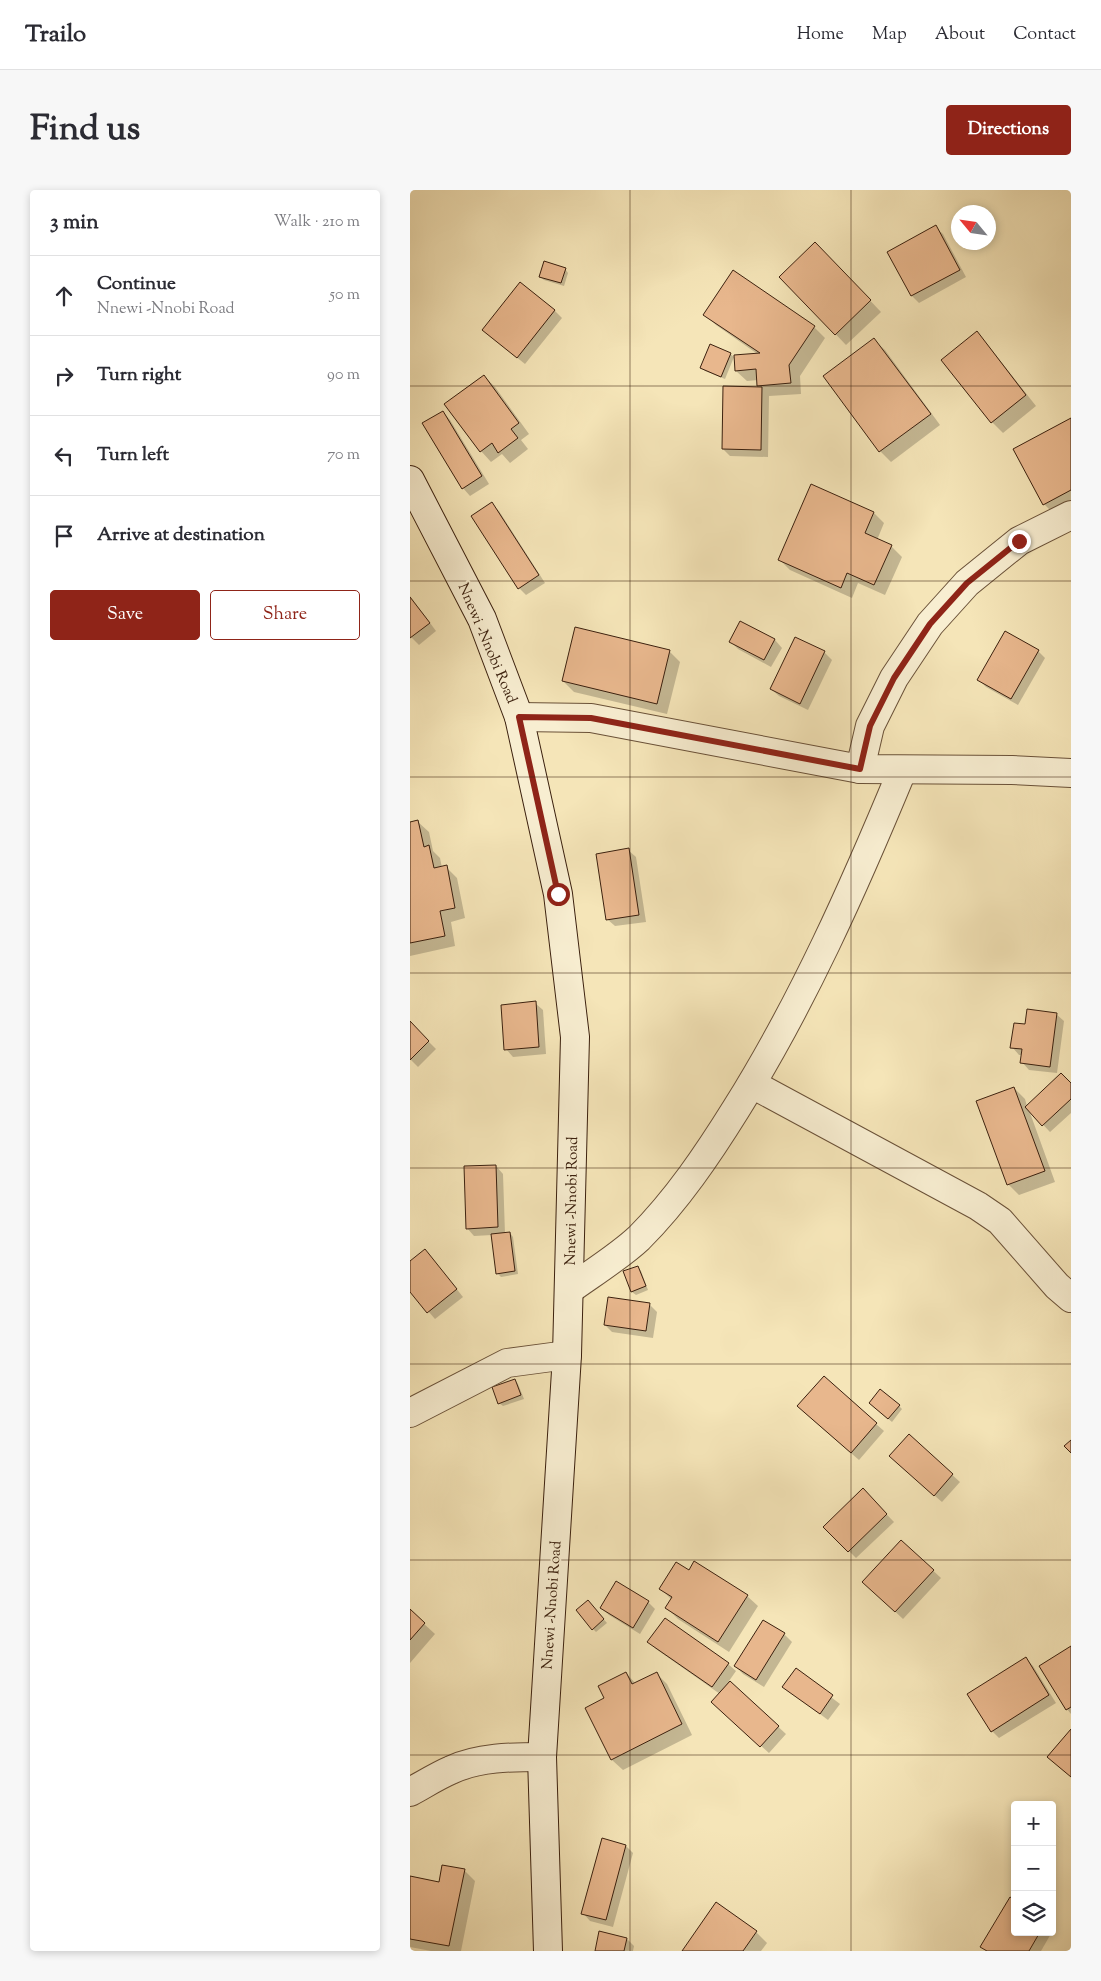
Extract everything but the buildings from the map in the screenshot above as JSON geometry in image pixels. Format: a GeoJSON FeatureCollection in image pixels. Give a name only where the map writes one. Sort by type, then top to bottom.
{"type":"FeatureCollection","features":[{"type":"Feature","properties":{"kind":"street","name":"Nnewi -Nnobi Road"},"geometry":{"type":"LineString","coordinates":[[410,480],[482,620],[519,717],[558,894],[575,1037],[569,1290],[542,1757],[548,1951]]}},
{"type":"Feature","properties":{"kind":"street"},"geometry":{"type":"LineString","coordinates":[[860,769],[870,726],[894,678],[930,624],[967,583],[1019,541],[1071,516]]}},
{"type":"Feature","properties":{"kind":"street"},"geometry":{"type":"LineString","coordinates":[[519,717],[591,718],[860,769],[902,771],[1012,770],[1071,773]]}},
{"type":"Feature","properties":{"kind":"street"},"geometry":{"type":"LineString","coordinates":[[569,1290],[638,1239],[678,1194],[711,1149],[752,1084],[800,997],[843,908],[902,771]]}},
{"type":"Feature","properties":{"kind":"street"},"geometry":{"type":"LineString","coordinates":[[752,1084],[978,1206],[1000,1221],[1057,1286],[1071,1298]]}},
{"type":"Feature","properties":{"kind":"street"},"geometry":{"type":"LineString","coordinates":[[410,1413],[507,1363],[566,1355]]}},
{"type":"Feature","properties":{"kind":"street"},"geometry":{"type":"LineString","coordinates":[[410,1792],[452,1769],[479,1762],[514,1757],[542,1757]]}},
{"type":"Feature","properties":{"kind":"route"},"geometry":{"type":"LineString","coordinates":[[558,894],[519,717],[591,718],[860,769],[870,726],[894,678],[930,624],[967,583],[1019,541]]}}]}
